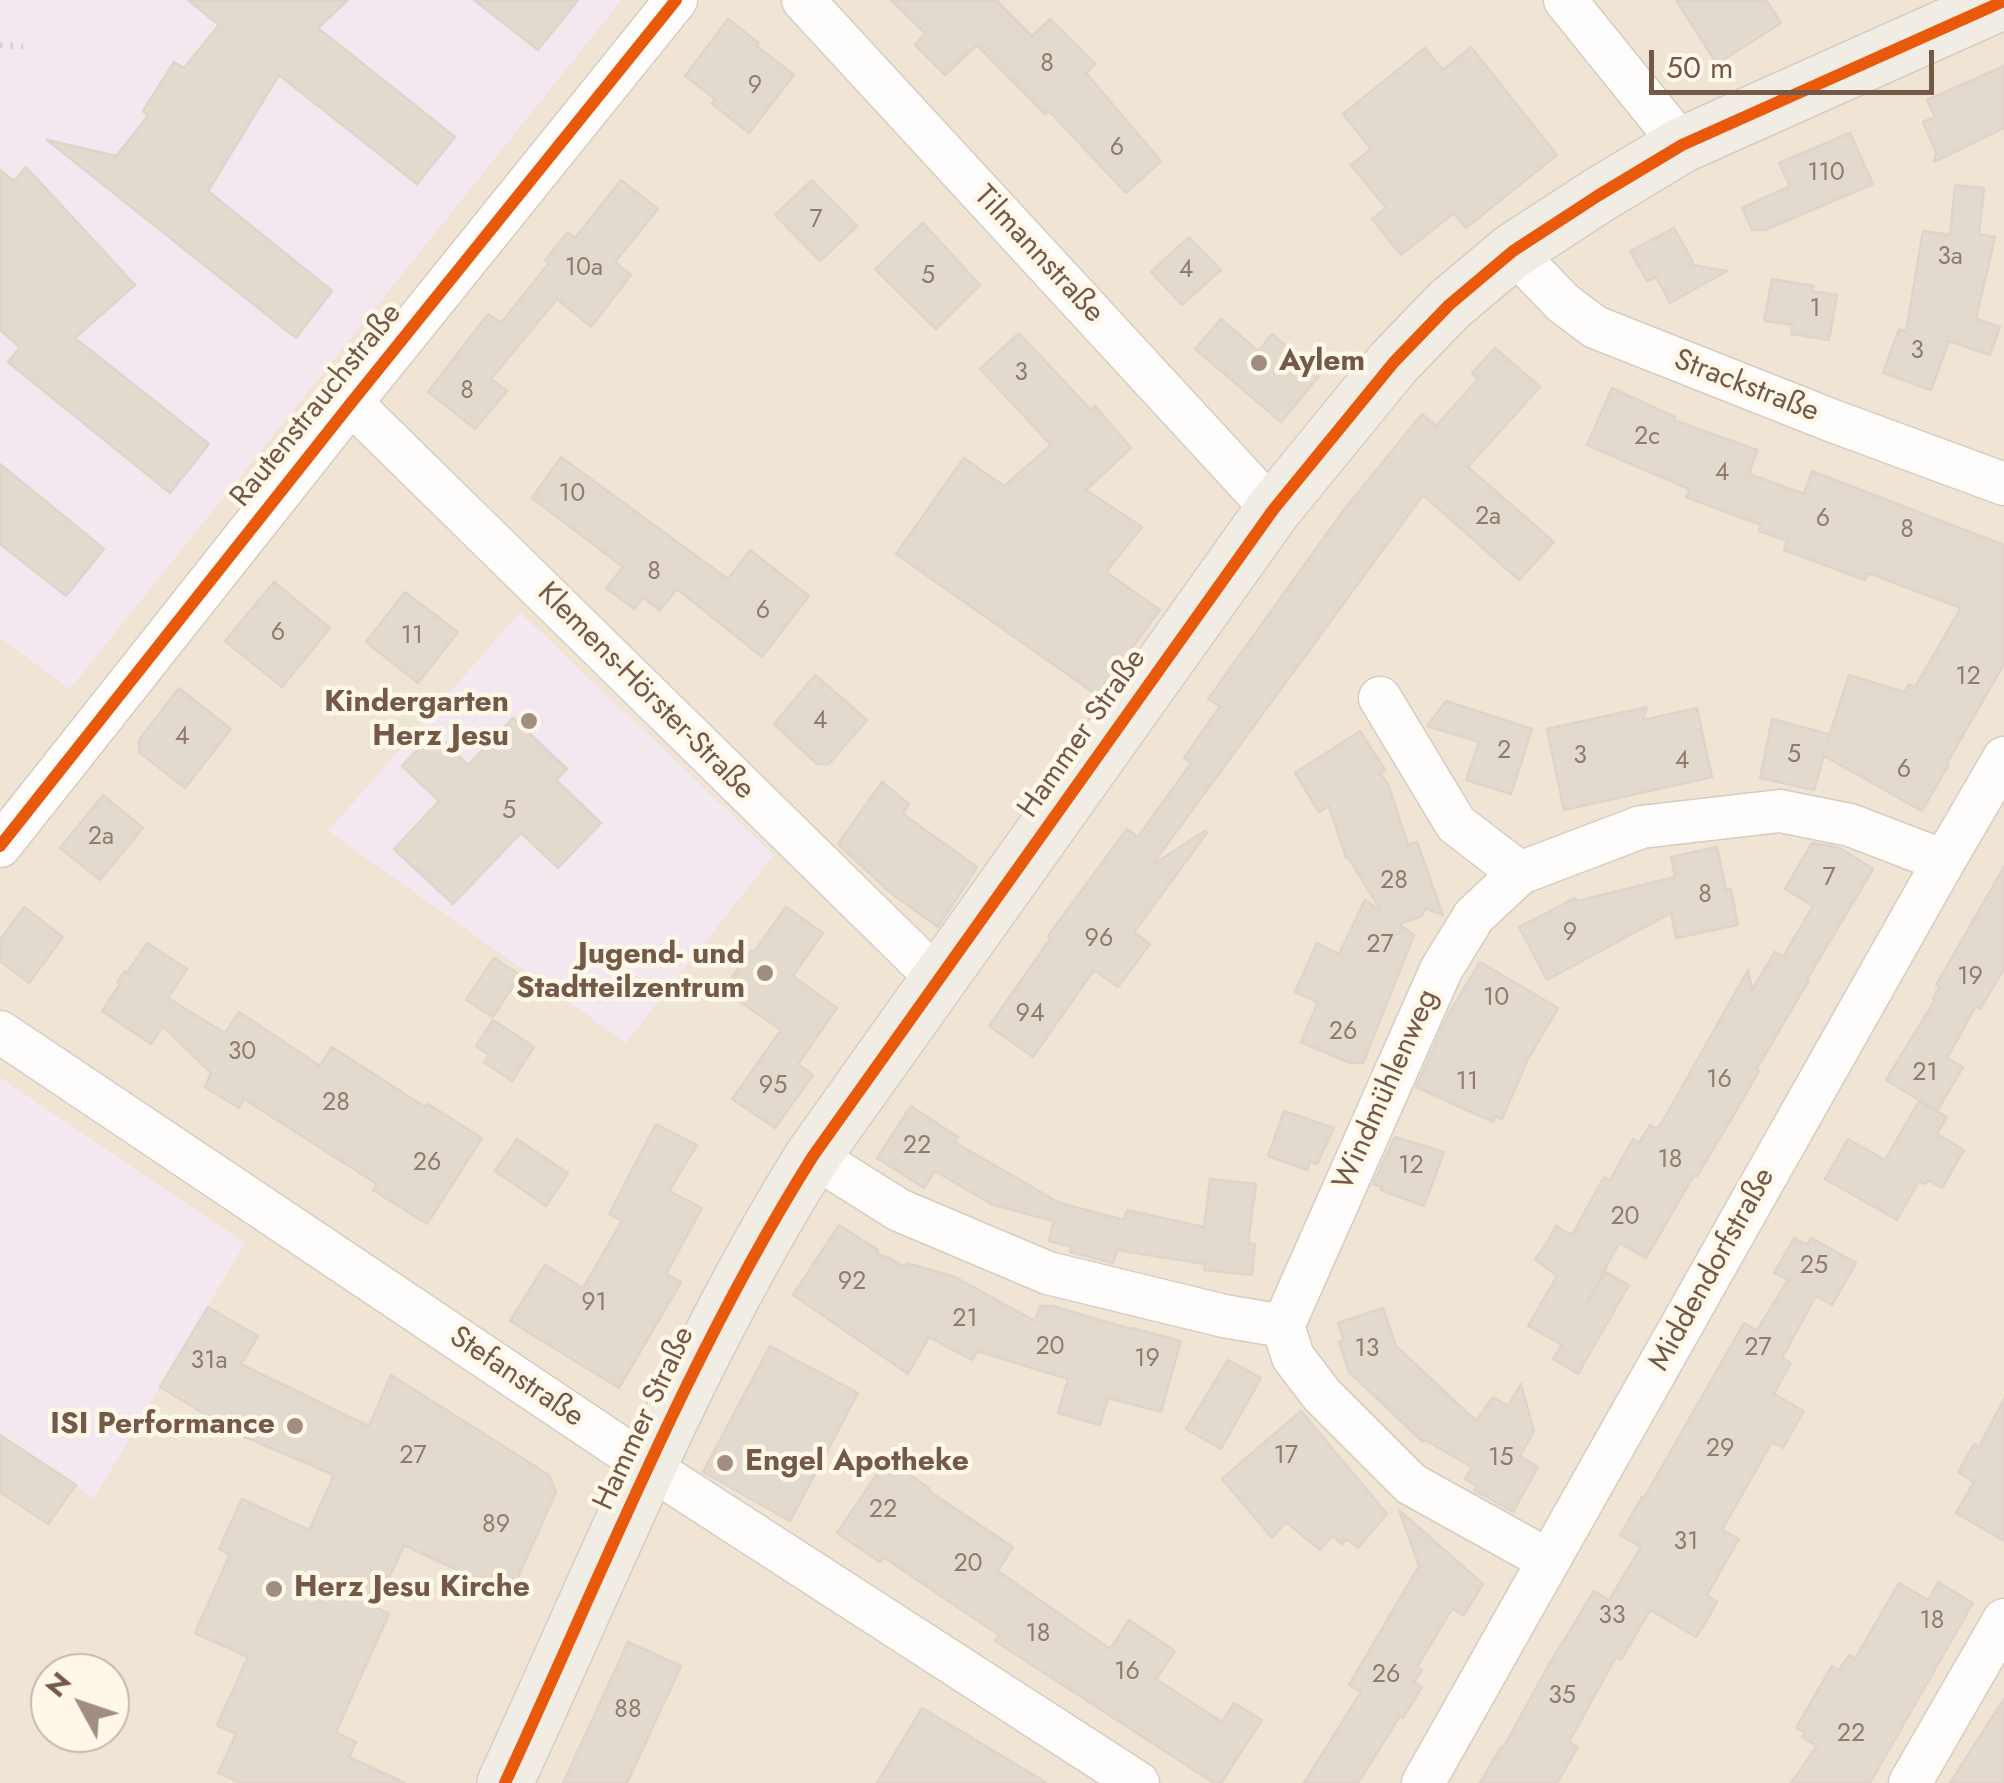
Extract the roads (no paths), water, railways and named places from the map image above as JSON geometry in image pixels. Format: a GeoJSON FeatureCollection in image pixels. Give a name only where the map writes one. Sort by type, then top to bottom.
{"type":"FeatureCollection","features":[{"type":"Feature","properties":{"kind":"main road","name":"Hammer Straße"},"geometry":{"type":"LineString","coordinates":[[505,1783],[721,1316],[813,1156],[1274,510],[1394,362],[1449,305],[1513,251],[1682,145],[2004,1]]}},
{"type":"Feature","properties":{"kind":"street","name":"Rautenstrauchstraße"},"geometry":{"type":"LineString","coordinates":[[0,846],[676,0]]}},
{"type":"Feature","properties":{"kind":"street","name":"Tilmannstraße"},"geometry":{"type":"LineString","coordinates":[[803,0],[1274,510]]}},
{"type":"Feature","properties":{"kind":"street"},"geometry":{"type":"LineString","coordinates":[[1564,0],[1682,145]]}},
{"type":"Feature","properties":{"kind":"street","name":"Strackstraße"},"geometry":{"type":"LineString","coordinates":[[1513,251],[1563,303],[1595,327],[2004,484]]}},
{"type":"Feature","properties":{"kind":"street","name":"Klemens-Hörster-Straße"},"geometry":{"type":"LineString","coordinates":[[351,403],[939,980]]}},
{"type":"Feature","properties":{"kind":"street"},"geometry":{"type":"LineString","coordinates":[[1380,698],[1456,824],[1520,872]]}},
{"type":"Feature","properties":{"kind":"street","name":"Middendorfstraße"},"geometry":{"type":"LineString","coordinates":[[1423,1783],[2004,758]]}},
{"type":"Feature","properties":{"kind":"street","name":"Windmühlenweg"},"geometry":{"type":"LineString","coordinates":[[1283,1326],[1441,970],[1474,916],[1520,872],[1640,827],[1780,811],[1850,825],[1944,861]]}},
{"type":"Feature","properties":{"kind":"street","name":"Stefanstraße"},"geometry":{"type":"LineString","coordinates":[[0,1032],[649,1466],[1138,1783]]}},
{"type":"Feature","properties":{"kind":"street"},"geometry":{"type":"LineString","coordinates":[[813,1156],[899,1210],[1048,1273],[1224,1316],[1283,1326],[1293,1357],[1322,1395],[1410,1484],[1548,1560]]}},
{"type":"Feature","properties":{"kind":"street"},"geometry":{"type":"LineString","coordinates":[[1910,1783],[2004,1620]]}},
{"type":"Feature","properties":{"kind":"place","name":"Aylem"},"geometry":{"type":"Point","coordinates":[1259,363]}},
{"type":"Feature","properties":{"kind":"place","name":"Kindergarten Herz Jesu"},"geometry":{"type":"Point","coordinates":[529,721]}},
{"type":"Feature","properties":{"kind":"place","name":"Jugend- und Stadtteilzentrum"},"geometry":{"type":"Point","coordinates":[765,973]}},
{"type":"Feature","properties":{"kind":"place","name":"ISI Performance"},"geometry":{"type":"Point","coordinates":[295,1426]}},
{"type":"Feature","properties":{"kind":"place","name":"Engel Apotheke"},"geometry":{"type":"Point","coordinates":[725,1463]}},
{"type":"Feature","properties":{"kind":"place","name":"Herz Jesu Kirche"},"geometry":{"type":"Point","coordinates":[274,1589]}}]}
